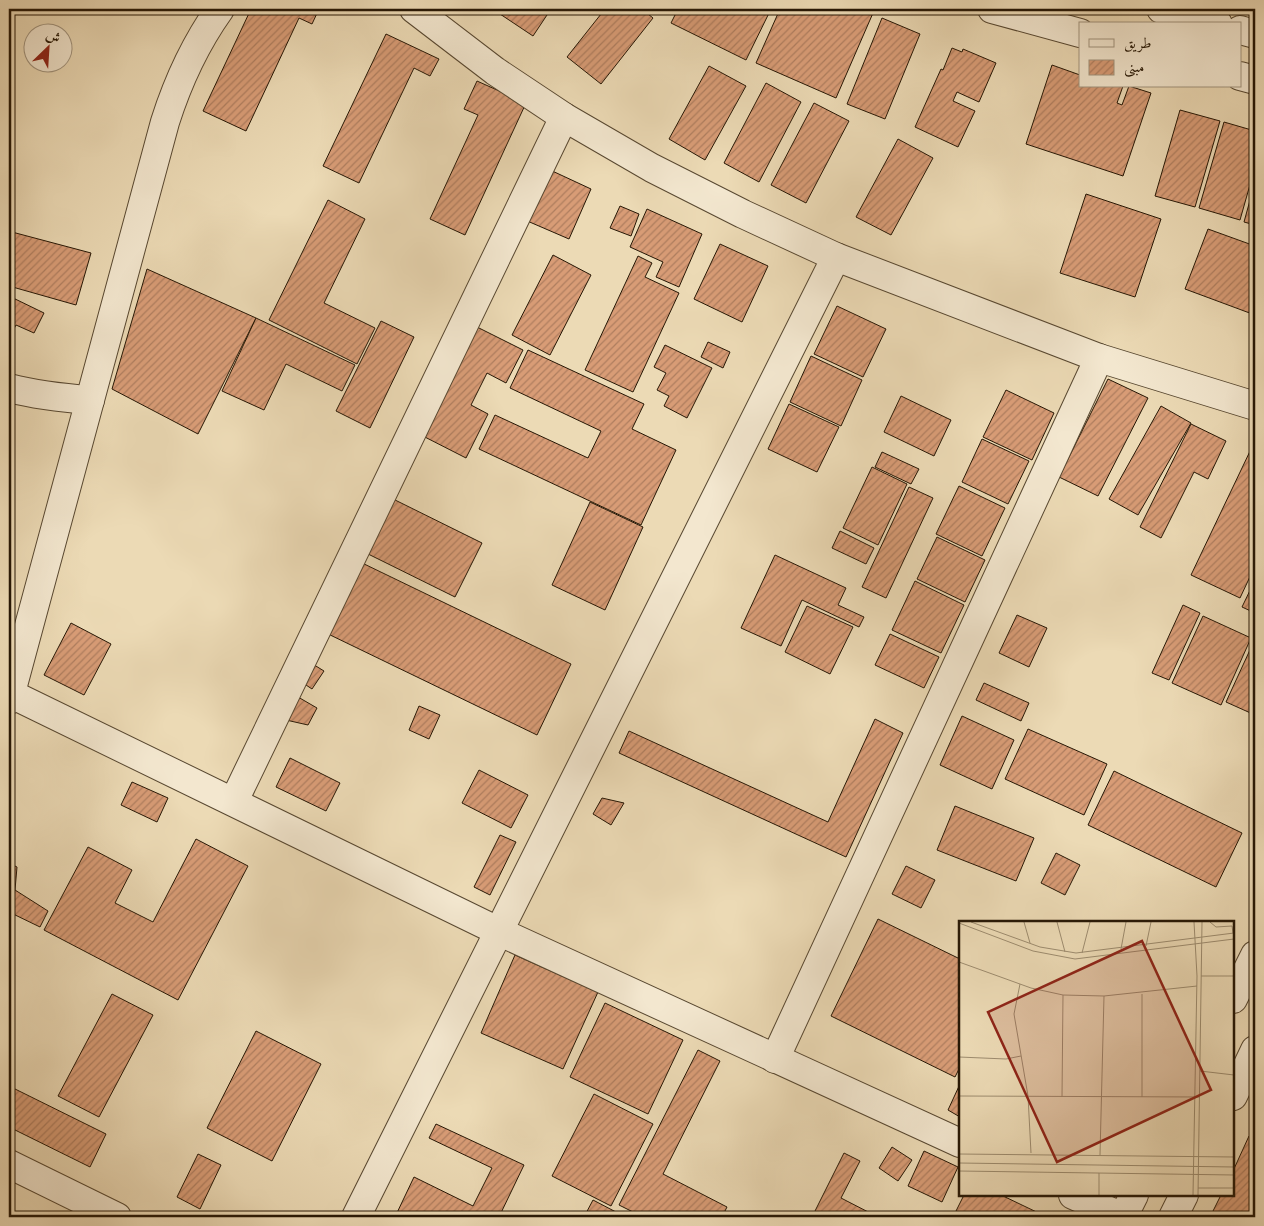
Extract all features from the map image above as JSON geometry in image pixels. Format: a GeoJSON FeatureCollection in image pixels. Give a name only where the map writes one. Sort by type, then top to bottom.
{"type":"FeatureCollection","features":[{"type":"Feature","properties":{"kind":"street"},"geometry":{"type":"LineString","coordinates":[[220,9],[195,48],[173,97],[158,146],[9,695],[234,801],[500,932],[959,1143]]}},
{"type":"Feature","properties":{"kind":"street"},"geometry":{"type":"LineString","coordinates":[[414,9],[495,71],[564,117],[652,168],[743,214],[836,257],[1099,358],[1255,406]]}},
{"type":"Feature","properties":{"kind":"street"},"geometry":{"type":"LineString","coordinates":[[992,9],[1079,33]]}},
{"type":"Feature","properties":{"kind":"street"},"geometry":{"type":"LineString","coordinates":[[1161,9],[1210,22]]}},
{"type":"Feature","properties":{"kind":"street"},"geometry":{"type":"LineString","coordinates":[[1242,31],[1255,34]]}},
{"type":"Feature","properties":{"kind":"street"},"geometry":{"type":"LineString","coordinates":[[234,801],[564,117]]}},
{"type":"Feature","properties":{"kind":"street"},"geometry":{"type":"LineString","coordinates":[[356,1217],[836,257]]}},
{"type":"Feature","properties":{"kind":"street"},"geometry":{"type":"LineString","coordinates":[[775,1059],[1099,358]]}},
{"type":"Feature","properties":{"kind":"street"},"geometry":{"type":"LineString","coordinates":[[9,388],[32,394],[90,400]]}},
{"type":"Feature","properties":{"kind":"street"},"geometry":{"type":"LineString","coordinates":[[1234,997],[1255,955]]}},
{"type":"Feature","properties":{"kind":"street"},"geometry":{"type":"LineString","coordinates":[[1234,1094],[1253,1062]]}},
{"type":"Feature","properties":{"kind":"street"},"geometry":{"type":"LineString","coordinates":[[9,1164],[117,1217]]}},
{"type":"Feature","properties":{"kind":"street"},"geometry":{"type":"LineString","coordinates":[[1076,1196],[1123,1217],[1134,1196]]}},
{"type":"Feature","properties":{"kind":"street"},"geometry":{"type":"LineString","coordinates":[[1173,1217],[1184,1196]]}},
{"type":"Feature","properties":{"kind":"building"},"geometry":{"type":"Polygon","coordinates":[[[251,9],[319,9],[312,24],[299,18],[246,131],[203,111],[251,9]]]}},
{"type":"Feature","properties":{"kind":"building"},"geometry":{"type":"Polygon","coordinates":[[[495,9],[551,9],[533,36],[495,9]]]}},
{"type":"Feature","properties":{"kind":"building"},"geometry":{"type":"Polygon","coordinates":[[[605,9],[642,9],[653,18],[601,84],[567,57],[605,9]]]}},
{"type":"Feature","properties":{"kind":"building"},"geometry":{"type":"Polygon","coordinates":[[[678,9],[771,9],[746,60],[671,23],[678,9]]]}},
{"type":"Feature","properties":{"kind":"building"},"geometry":{"type":"Polygon","coordinates":[[[780,9],[863,9],[873,13],[836,98],[756,63],[780,9]]]}},
{"type":"Feature","properties":{"kind":"building"},"geometry":{"type":"Polygon","coordinates":[[[882,18],[920,34],[885,119],[847,104],[882,18]]]}},
{"type":"Feature","properties":{"kind":"building"},"geometry":{"type":"Polygon","coordinates":[[[386,34],[439,59],[430,76],[414,68],[359,183],[323,166],[386,34]]]}},
{"type":"Feature","properties":{"kind":"building"},"geometry":{"type":"Polygon","coordinates":[[[952,48],[962,52],[963,49],[996,63],[979,102],[957,92],[953,101],[975,111],[958,147],[915,127],[952,48]]]}},
{"type":"Feature","properties":{"kind":"building"},"geometry":{"type":"Polygon","coordinates":[[[1052,65],[1079,75],[1079,88],[1122,88],[1117,103],[1122,105],[1128,88],[1135,88],[1151,93],[1123,176],[1026,144],[1052,65]]]}},
{"type":"Feature","properties":{"kind":"building"},"geometry":{"type":"Polygon","coordinates":[[[709,66],[746,86],[705,160],[669,139],[709,66]]]}},
{"type":"Feature","properties":{"kind":"building"},"geometry":{"type":"Polygon","coordinates":[[[477,81],[526,103],[465,235],[430,219],[478,115],[464,109],[477,81]]]}},
{"type":"Feature","properties":{"kind":"building"},"geometry":{"type":"Polygon","coordinates":[[[766,83],[801,102],[759,182],[724,163],[766,83]]]}},
{"type":"Feature","properties":{"kind":"building"},"geometry":{"type":"Polygon","coordinates":[[[814,103],[849,121],[806,203],[771,185],[814,103]]]}},
{"type":"Feature","properties":{"kind":"building"},"geometry":{"type":"Polygon","coordinates":[[[1180,110],[1220,121],[1195,207],[1155,196],[1180,110]]]}},
{"type":"Feature","properties":{"kind":"building"},"geometry":{"type":"Polygon","coordinates":[[[1224,122],[1255,131],[1255,167],[1240,220],[1199,208],[1224,122]]]}},
{"type":"Feature","properties":{"kind":"building"},"geometry":{"type":"Polygon","coordinates":[[[898,139],[933,158],[891,235],[856,217],[898,139]]]}},
{"type":"Feature","properties":{"kind":"building"},"geometry":{"type":"Polygon","coordinates":[[[548,169],[591,189],[569,239],[525,220],[548,169]]]}},
{"type":"Feature","properties":{"kind":"building"},"geometry":{"type":"Polygon","coordinates":[[[1255,182],[1255,225],[1244,222],[1255,182]]]}},
{"type":"Feature","properties":{"kind":"building"},"geometry":{"type":"Polygon","coordinates":[[[1086,194],[1161,219],[1135,297],[1060,273],[1086,194]]]}},
{"type":"Feature","properties":{"kind":"building"},"geometry":{"type":"Polygon","coordinates":[[[328,200],[365,219],[324,303],[375,328],[357,364],[269,320],[328,200]]]}},
{"type":"Feature","properties":{"kind":"building"},"geometry":{"type":"Polygon","coordinates":[[[620,206],[639,214],[631,236],[610,228],[620,206]]]}},
{"type":"Feature","properties":{"kind":"building"},"geometry":{"type":"Polygon","coordinates":[[[647,209],[702,234],[679,287],[656,277],[663,262],[630,247],[647,209]]]}},
{"type":"Feature","properties":{"kind":"building"},"geometry":{"type":"Polygon","coordinates":[[[1208,229],[1255,246],[1255,315],[1185,289],[1208,229]]]}},
{"type":"Feature","properties":{"kind":"building"},"geometry":{"type":"Polygon","coordinates":[[[12,232],[91,253],[76,305],[9,286],[9,245],[12,232]]]}},
{"type":"Feature","properties":{"kind":"building"},"geometry":{"type":"Polygon","coordinates":[[[720,244],[768,266],[742,322],[694,299],[720,244]]]}},
{"type":"Feature","properties":{"kind":"building"},"geometry":{"type":"Polygon","coordinates":[[[553,255],[591,275],[550,355],[512,335],[553,255]]]}},
{"type":"Feature","properties":{"kind":"building"},"geometry":{"type":"Polygon","coordinates":[[[638,256],[652,263],[645,277],[679,293],[633,392],[585,370],[638,256]]]}},
{"type":"Feature","properties":{"kind":"building"},"geometry":{"type":"Polygon","coordinates":[[[147,269],[256,318],[198,434],[112,389],[147,269]]]}},
{"type":"Feature","properties":{"kind":"building"},"geometry":{"type":"Polygon","coordinates":[[[9,296],[44,313],[34,333],[16,325],[9,338],[9,296]]]}},
{"type":"Feature","properties":{"kind":"building"},"geometry":{"type":"Polygon","coordinates":[[[837,306],[886,329],[863,377],[814,354],[837,306]]]}},
{"type":"Feature","properties":{"kind":"building"},"geometry":{"type":"Polygon","coordinates":[[[256,318],[355,365],[342,391],[286,364],[264,410],[222,391],[256,318]]]}},
{"type":"Feature","properties":{"kind":"building"},"geometry":{"type":"Polygon","coordinates":[[[381,321],[414,337],[370,428],[336,411],[381,321]]]}},
{"type":"Feature","properties":{"kind":"building"},"geometry":{"type":"Polygon","coordinates":[[[471,324],[523,350],[506,383],[487,373],[471,405],[488,414],[466,458],[417,433],[471,324]]]}},
{"type":"Feature","properties":{"kind":"building"},"geometry":{"type":"Polygon","coordinates":[[[708,342],[730,352],[723,368],[701,357],[708,342]]]}},
{"type":"Feature","properties":{"kind":"building"},"geometry":{"type":"Polygon","coordinates":[[[665,345],[712,368],[687,418],[664,406],[669,396],[657,390],[666,373],[654,367],[665,345]]]}},
{"type":"Feature","properties":{"kind":"building"},"geometry":{"type":"Polygon","coordinates":[[[528,350],[644,404],[632,429],[676,450],[641,525],[479,449],[495,415],[588,458],[601,431],[510,388],[528,350]]]}},
{"type":"Feature","properties":{"kind":"building"},"geometry":{"type":"Polygon","coordinates":[[[811,356],[862,380],[841,426],[790,402],[811,356]]]}},
{"type":"Feature","properties":{"kind":"building"},"geometry":{"type":"Polygon","coordinates":[[[1108,379],[1148,398],[1098,496],[1059,477],[1108,379]]]}},
{"type":"Feature","properties":{"kind":"building"},"geometry":{"type":"Polygon","coordinates":[[[1006,390],[1054,413],[1032,460],[983,437],[1006,390]]]}},
{"type":"Feature","properties":{"kind":"building"},"geometry":{"type":"Polygon","coordinates":[[[901,396],[951,420],[934,456],[884,432],[901,396]]]}},
{"type":"Feature","properties":{"kind":"building"},"geometry":{"type":"Polygon","coordinates":[[[789,404],[839,427],[817,472],[768,449],[789,404]]]}},
{"type":"Feature","properties":{"kind":"building"},"geometry":{"type":"Polygon","coordinates":[[[1161,406],[1191,423],[1138,515],[1109,499],[1161,406]]]}},
{"type":"Feature","properties":{"kind":"building"},"geometry":{"type":"Polygon","coordinates":[[[1191,424],[1226,441],[1208,479],[1194,472],[1161,538],[1140,527],[1191,424]]]}},
{"type":"Feature","properties":{"kind":"building"},"geometry":{"type":"Polygon","coordinates":[[[982,439],[1029,461],[1008,504],[962,482],[982,439]]]}},
{"type":"Feature","properties":{"kind":"building"},"geometry":{"type":"Polygon","coordinates":[[[1252,447],[1255,448],[1255,566],[1240,598],[1191,575],[1252,447]]]}},
{"type":"Feature","properties":{"kind":"building"},"geometry":{"type":"Polygon","coordinates":[[[882,452],[919,469],[911,484],[875,467],[882,452]]]}},
{"type":"Feature","properties":{"kind":"building"},"geometry":{"type":"Polygon","coordinates":[[[872,467],[907,484],[878,545],[843,528],[872,467]]]}},
{"type":"Feature","properties":{"kind":"building"},"geometry":{"type":"Polygon","coordinates":[[[959,486],[1005,508],[982,556],[936,534],[959,486]]]}},
{"type":"Feature","properties":{"kind":"building"},"geometry":{"type":"Polygon","coordinates":[[[909,487],[933,498],[886,598],[862,587],[909,487]]]}},
{"type":"Feature","properties":{"kind":"building"},"geometry":{"type":"Polygon","coordinates":[[[387,496],[482,543],[455,597],[360,550],[387,496]]]}},
{"type":"Feature","properties":{"kind":"building"},"geometry":{"type":"Polygon","coordinates":[[[590,502],[643,527],[605,610],[552,585],[590,502]]]}},
{"type":"Feature","properties":{"kind":"building"},"geometry":{"type":"Polygon","coordinates":[[[840,531],[874,548],[866,564],[832,548],[840,531]]]}},
{"type":"Feature","properties":{"kind":"building"},"geometry":{"type":"Polygon","coordinates":[[[937,537],[985,560],[965,602],[917,579],[937,537]]]}},
{"type":"Feature","properties":{"kind":"building"},"geometry":{"type":"Polygon","coordinates":[[[775,555],[846,588],[838,605],[864,617],[859,627],[802,600],[781,646],[741,628],[775,555]]]}},
{"type":"Feature","properties":{"kind":"building"},"geometry":{"type":"Polygon","coordinates":[[[358,561],[571,664],[537,735],[324,632],[358,561]]]}},
{"type":"Feature","properties":{"kind":"building"},"geometry":{"type":"Polygon","coordinates":[[[1255,580],[1255,613],[1242,607],[1255,580]]]}},
{"type":"Feature","properties":{"kind":"building"},"geometry":{"type":"Polygon","coordinates":[[[915,581],[964,605],[941,653],[892,630],[915,581]]]}},
{"type":"Feature","properties":{"kind":"building"},"geometry":{"type":"Polygon","coordinates":[[[1183,605],[1200,613],[1169,680],[1152,673],[1183,605]]]}},
{"type":"Feature","properties":{"kind":"building"},"geometry":{"type":"Polygon","coordinates":[[[807,606],[853,627],[830,674],[785,652],[807,606]]]}},
{"type":"Feature","properties":{"kind":"building"},"geometry":{"type":"Polygon","coordinates":[[[1017,615],[1047,628],[1029,667],[999,653],[1017,615]]]}},
{"type":"Feature","properties":{"kind":"building"},"geometry":{"type":"Polygon","coordinates":[[[1203,616],[1251,638],[1221,705],[1172,683],[1203,616]]]}},
{"type":"Feature","properties":{"kind":"building"},"geometry":{"type":"Polygon","coordinates":[[[71,623],[111,644],[84,695],[44,675],[71,623]]]}},
{"type":"Feature","properties":{"kind":"building"},"geometry":{"type":"Polygon","coordinates":[[[890,634],[939,657],[924,688],[875,665],[890,634]]]}},
{"type":"Feature","properties":{"kind":"building"},"geometry":{"type":"Polygon","coordinates":[[[1255,639],[1255,715],[1226,702],[1255,639]]]}},
{"type":"Feature","properties":{"kind":"building"},"geometry":{"type":"Polygon","coordinates":[[[311,663],[324,671],[312,689],[300,681],[311,663]]]}},
{"type":"Feature","properties":{"kind":"building"},"geometry":{"type":"Polygon","coordinates":[[[984,683],[1029,703],[1021,721],[976,700],[984,683]]]}},
{"type":"Feature","properties":{"kind":"building"},"geometry":{"type":"Polygon","coordinates":[[[298,697],[317,708],[308,725],[286,720],[298,697]]]}},
{"type":"Feature","properties":{"kind":"building"},"geometry":{"type":"Polygon","coordinates":[[[419,706],[440,715],[429,739],[409,730],[419,706]]]}},
{"type":"Feature","properties":{"kind":"building"},"geometry":{"type":"Polygon","coordinates":[[[962,716],[1014,740],[992,789],[940,765],[962,716]]]}},
{"type":"Feature","properties":{"kind":"building"},"geometry":{"type":"Polygon","coordinates":[[[875,719],[903,733],[846,857],[619,753],[629,731],[828,822],[875,719]]]}},
{"type":"Feature","properties":{"kind":"building"},"geometry":{"type":"Polygon","coordinates":[[[1028,729],[1107,764],[1084,815],[1005,779],[1028,729]]]}},
{"type":"Feature","properties":{"kind":"building"},"geometry":{"type":"Polygon","coordinates":[[[290,758],[340,783],[326,811],[276,787],[290,758]]]}},
{"type":"Feature","properties":{"kind":"building"},"geometry":{"type":"Polygon","coordinates":[[[479,770],[528,795],[511,828],[462,803],[479,770]]]}},
{"type":"Feature","properties":{"kind":"building"},"geometry":{"type":"Polygon","coordinates":[[[1114,771],[1242,833],[1216,887],[1088,825],[1114,771]]]}},
{"type":"Feature","properties":{"kind":"building"},"geometry":{"type":"Polygon","coordinates":[[[132,782],[168,798],[157,822],[121,805],[132,782]]]}},
{"type":"Feature","properties":{"kind":"building"},"geometry":{"type":"Polygon","coordinates":[[[602,798],[624,803],[611,825],[593,814],[602,798]]]}},
{"type":"Feature","properties":{"kind":"building"},"geometry":{"type":"Polygon","coordinates":[[[955,806],[1034,838],[1016,881],[937,850],[955,806]]]}},
{"type":"Feature","properties":{"kind":"building"},"geometry":{"type":"Polygon","coordinates":[[[500,835],[516,842],[490,895],[474,887],[500,835]]]}},
{"type":"Feature","properties":{"kind":"building"},"geometry":{"type":"Polygon","coordinates":[[[196,839],[248,866],[178,1000],[44,930],[88,847],[132,870],[115,903],[153,922],[196,839]]]}},
{"type":"Feature","properties":{"kind":"building"},"geometry":{"type":"Polygon","coordinates":[[[1056,853],[1080,865],[1065,895],[1041,883],[1056,853]]]}},
{"type":"Feature","properties":{"kind":"building"},"geometry":{"type":"Polygon","coordinates":[[[9,863],[17,867],[15,890],[48,911],[40,927],[9,912],[9,863]]]}},
{"type":"Feature","properties":{"kind":"building"},"geometry":{"type":"Polygon","coordinates":[[[906,866],[935,880],[921,908],[892,894],[906,866]]]}},
{"type":"Feature","properties":{"kind":"building"},"geometry":{"type":"Polygon","coordinates":[[[878,919],[959,959],[959,1069],[955,1077],[831,1016],[878,919]]]}},
{"type":"Feature","properties":{"kind":"building"},"geometry":{"type":"Polygon","coordinates":[[[515,955],[598,992],[563,1069],[481,1033],[515,955]]]}},
{"type":"Feature","properties":{"kind":"building"},"geometry":{"type":"Polygon","coordinates":[[[112,994],[153,1015],[99,1117],[58,1096],[112,994]]]}},
{"type":"Feature","properties":{"kind":"building"},"geometry":{"type":"Polygon","coordinates":[[[605,1003],[683,1040],[648,1114],[570,1077],[605,1003]]]}},
{"type":"Feature","properties":{"kind":"building"},"geometry":{"type":"Polygon","coordinates":[[[256,1031],[321,1064],[272,1161],[207,1128],[256,1031]]]}},
{"type":"Feature","properties":{"kind":"building"},"geometry":{"type":"Polygon","coordinates":[[[698,1050],[720,1061],[663,1174],[727,1207],[722,1217],[643,1217],[619,1205],[698,1050]]]}},
{"type":"Feature","properties":{"kind":"building"},"geometry":{"type":"Polygon","coordinates":[[[9,1086],[106,1134],[90,1167],[9,1127],[9,1086]]]}},
{"type":"Feature","properties":{"kind":"building"},"geometry":{"type":"Polygon","coordinates":[[[959,1086],[959,1116],[948,1110],[959,1086]]]}},
{"type":"Feature","properties":{"kind":"building"},"geometry":{"type":"Polygon","coordinates":[[[594,1094],[653,1124],[611,1206],[552,1176],[594,1094]]]}},
{"type":"Feature","properties":{"kind":"building"},"geometry":{"type":"Polygon","coordinates":[[[436,1124],[524,1165],[499,1217],[395,1217],[414,1177],[473,1206],[492,1168],[429,1138],[436,1124]]]}},
{"type":"Feature","properties":{"kind":"building"},"geometry":{"type":"Polygon","coordinates":[[[1255,1126],[1255,1138],[1251,1135],[1255,1126]]]}},
{"type":"Feature","properties":{"kind":"building"},"geometry":{"type":"Polygon","coordinates":[[[1249,1136],[1255,1139],[1255,1217],[1210,1217],[1220,1196],[1234,1196],[1234,1169],[1249,1136]]]}},
{"type":"Feature","properties":{"kind":"building"},"geometry":{"type":"Polygon","coordinates":[[[892,1147],[912,1160],[898,1181],[879,1168],[892,1147]]]}},
{"type":"Feature","properties":{"kind":"building"},"geometry":{"type":"Polygon","coordinates":[[[924,1151],[958,1167],[942,1202],[908,1186],[924,1151]]]}},
{"type":"Feature","properties":{"kind":"building"},"geometry":{"type":"Polygon","coordinates":[[[844,1153],[860,1161],[841,1198],[876,1216],[812,1217],[844,1153]]]}},
{"type":"Feature","properties":{"kind":"building"},"geometry":{"type":"Polygon","coordinates":[[[198,1154],[221,1165],[200,1209],[177,1197],[198,1154]]]}},
{"type":"Feature","properties":{"kind":"building"},"geometry":{"type":"Polygon","coordinates":[[[964,1196],[1003,1196],[1047,1217],[953,1217],[964,1196]]]}},
{"type":"Feature","properties":{"kind":"building"},"geometry":{"type":"Polygon","coordinates":[[[593,1200],[616,1212],[613,1217],[584,1217],[593,1200]]]}}]}
